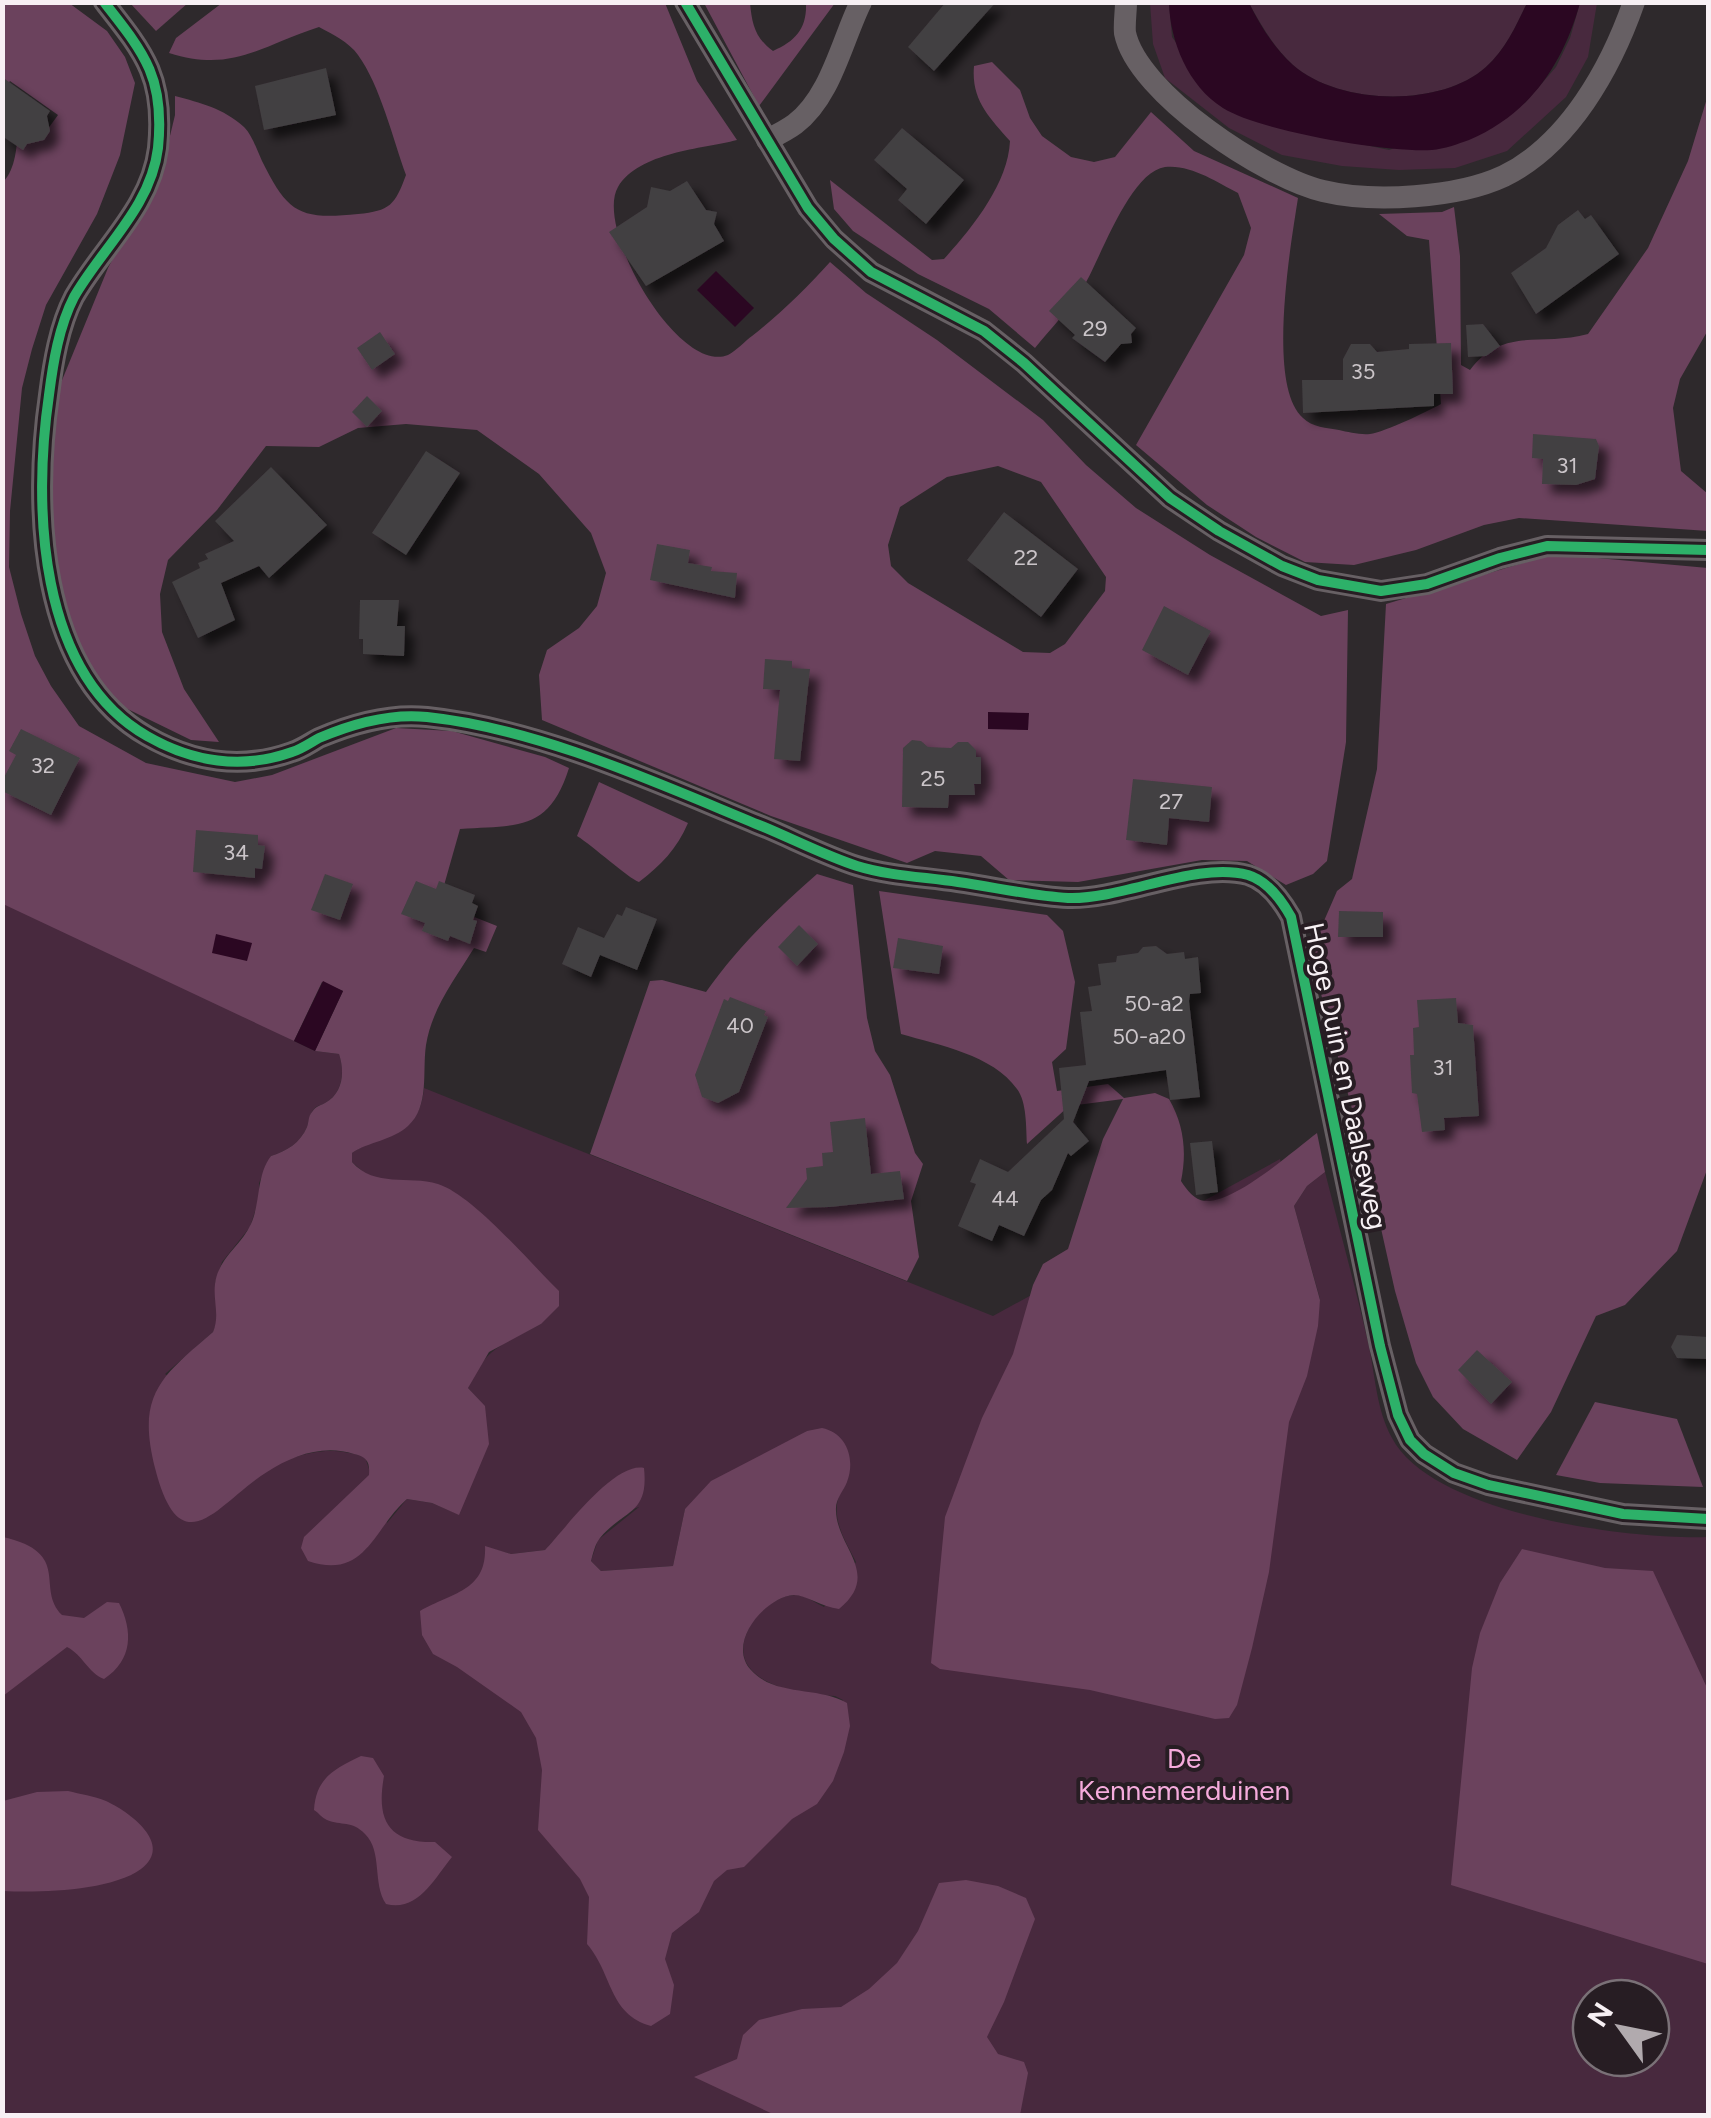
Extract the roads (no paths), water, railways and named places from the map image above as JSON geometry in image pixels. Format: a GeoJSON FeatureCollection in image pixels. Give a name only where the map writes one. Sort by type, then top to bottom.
{"type":"FeatureCollection","features":[{"type":"Feature","properties":{"kind":"street","name":"Hoge Duin en Daalseweg"},"geometry":{"type":"LineString","coordinates":[[104,2],[144,53],[151,71],[157,89],[158,154],[146,188],[74,298],[64,324],[46,412],[42,494],[52,595],[88,680],[116,713],[146,736],[207,762],[268,759],[373,719],[410,716],[459,722],[606,764],[860,868],[1034,893],[1072,898],[1212,874],[1248,875],[1272,892],[1291,917],[1380,1346],[1398,1415],[1410,1440],[1454,1473],[1488,1485],[1623,1514],[1708,1519]]}},
{"type":"Feature","properties":{"kind":"street"},"geometry":{"type":"LineString","coordinates":[[685,2],[808,208],[834,239],[871,272],[984,331],[1170,498],[1282,566],[1318,580],[1381,591],[1427,584],[1547,546],[1708,550]]}},
{"type":"Feature","properties":{"kind":"street"},"geometry":{"type":"LineString","coordinates":[[768,140],[798,122],[812,104],[828,78],[860,2]]}},
{"type":"Feature","properties":{"kind":"street"},"geometry":{"type":"LineString","coordinates":[[1126,2],[1126,34],[1138,63],[1199,125],[1244,155],[1320,191],[1373,198],[1471,188],[1528,162],[1549,144],[1584,100],[1616,51],[1634,2]]}},
{"type":"Feature","properties":{"kind":"park label","name":"De Kennemerduinen"},"geometry":{"type":"Point","coordinates":[1184,1774]}}]}
